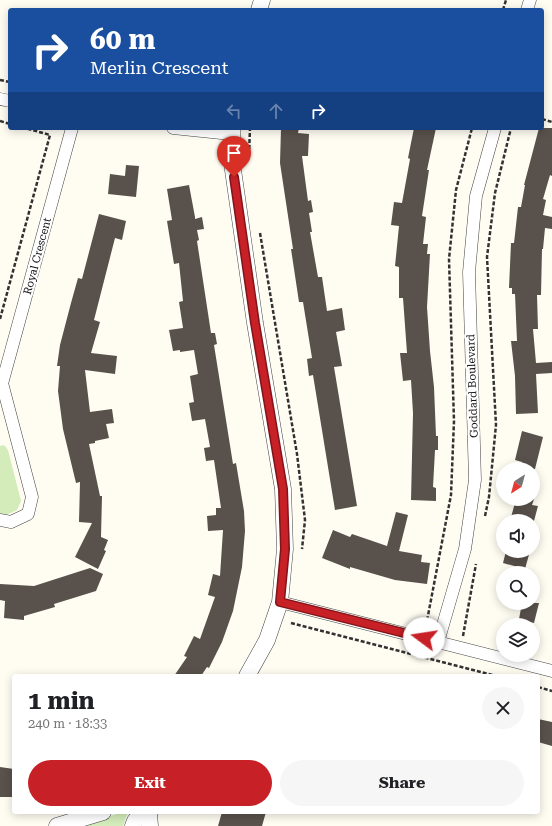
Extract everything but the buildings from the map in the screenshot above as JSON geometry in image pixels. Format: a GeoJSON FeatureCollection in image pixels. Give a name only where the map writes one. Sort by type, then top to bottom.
{"type":"FeatureCollection","features":[{"type":"Feature","properties":{"kind":"street","name":"Royal Crescent"},"geometry":{"type":"LineString","coordinates":[[0,520],[11,522],[28,514],[32,497],[1,387],[71,130]]}},
{"type":"Feature","properties":{"kind":"street"},"geometry":{"type":"LineString","coordinates":[[212,130],[232,131],[232,163],[248,277],[283,489],[285,549],[280,602],[267,640],[248,674]]}},
{"type":"Feature","properties":{"kind":"street","name":"Goddard Boulevard"},"geometry":{"type":"LineString","coordinates":[[438,642],[465,549],[475,480],[469,272],[476,196],[494,130]]}},
{"type":"Feature","properties":{"kind":"street"},"geometry":{"type":"LineString","coordinates":[[280,602],[552,671]]}},
{"type":"Feature","properties":{"kind":"street"},"geometry":{"type":"LineString","coordinates":[[57,826],[96,814]]}},
{"type":"Feature","properties":{"kind":"street"},"geometry":{"type":"LineString","coordinates":[[133,826],[140,814]]}},
{"type":"Feature","properties":{"kind":"street"},"geometry":{"type":"LineString","coordinates":[[149,814],[150,826]]}},
{"type":"Feature","properties":{"kind":"path"},"geometry":{"type":"LineString","coordinates":[[0,319],[50,135],[32,130]]}},
{"type":"Feature","properties":{"kind":"path"},"geometry":{"type":"LineString","coordinates":[[249,159],[250,130]]}},
{"type":"Feature","properties":{"kind":"path"},"geometry":{"type":"LineString","coordinates":[[425,629],[451,496],[454,421],[449,259],[456,190],[471,130]]}},
{"type":"Feature","properties":{"kind":"path"},"geometry":{"type":"LineString","coordinates":[[484,520],[489,497],[496,425],[487,257],[495,193],[511,130]]}},
{"type":"Feature","properties":{"kind":"path"},"geometry":{"type":"LineString","coordinates":[[259,229],[297,454],[305,520],[302,552]]}},
{"type":"Feature","properties":{"kind":"path"},"geometry":{"type":"LineString","coordinates":[[463,636],[477,559]]}},
{"type":"Feature","properties":{"kind":"path"},"geometry":{"type":"LineString","coordinates":[[291,623],[488,674]]}},
{"type":"Feature","properties":{"kind":"path"},"geometry":{"type":"LineString","coordinates":[[540,688],[552,691]]}},
{"type":"Feature","properties":{"kind":"green space"},"geometry":{"type":"Polygon","coordinates":[[[4,445],[8,450],[21,501],[17,510],[6,515],[0,513],[0,446],[4,445]]]}},
{"type":"Feature","properties":{"kind":"green space"},"geometry":{"type":"Polygon","coordinates":[[[116,814],[127,814],[123,826],[83,826],[116,814]]]}},
{"type":"Feature","properties":{"kind":"route"},"geometry":{"type":"LineString","coordinates":[[234,177],[255,323],[283,489],[285,549],[280,602],[424,638]]}}]}
